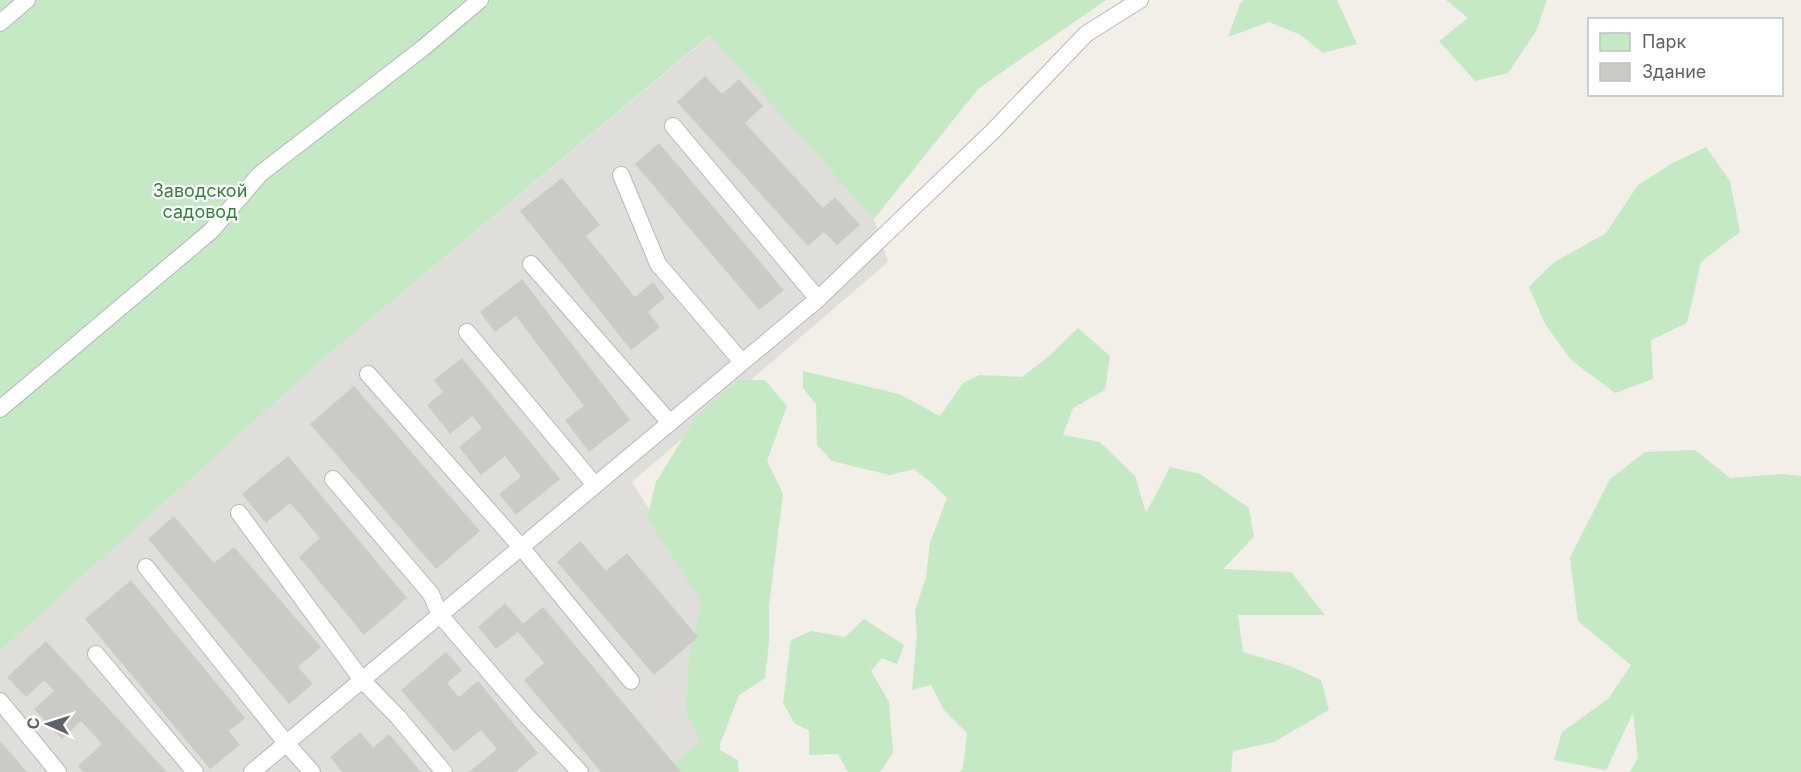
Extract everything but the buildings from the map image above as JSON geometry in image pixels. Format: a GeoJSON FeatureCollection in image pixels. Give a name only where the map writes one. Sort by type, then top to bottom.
{"type":"FeatureCollection","features":[{"type":"Feature","properties":{"kind":"lane"},"geometry":{"type":"LineString","coordinates":[[0,23],[27,0]]}},
{"type":"Feature","properties":{"kind":"lane"},"geometry":{"type":"LineString","coordinates":[[0,409],[211,231],[260,174],[423,48],[480,0]]}},
{"type":"Feature","properties":{"kind":"lane"},"geometry":{"type":"LineString","coordinates":[[252,772],[818,299],[992,132],[1086,34],[1140,0]]}},
{"type":"Feature","properties":{"kind":"lane"},"geometry":{"type":"LineString","coordinates":[[674,126],[818,299]]}},
{"type":"Feature","properties":{"kind":"lane"},"geometry":{"type":"LineString","coordinates":[[621,175],[658,264],[742,362]]}},
{"type":"Feature","properties":{"kind":"lane"},"geometry":{"type":"LineString","coordinates":[[531,264],[670,423]]}},
{"type":"Feature","properties":{"kind":"lane"},"geometry":{"type":"LineString","coordinates":[[467,332],[594,485]]}},
{"type":"Feature","properties":{"kind":"lane"},"geometry":{"type":"LineString","coordinates":[[368,374],[521,547],[631,681]]}},
{"type":"Feature","properties":{"kind":"lane"},"geometry":{"type":"LineString","coordinates":[[333,479],[431,594],[440,615],[527,716],[580,772]]}},
{"type":"Feature","properties":{"kind":"lane"},"geometry":{"type":"LineString","coordinates":[[239,513],[362,680],[398,717],[444,772]]}},
{"type":"Feature","properties":{"kind":"lane"},"geometry":{"type":"LineString","coordinates":[[146,567],[286,743],[312,772]]}},
{"type":"Feature","properties":{"kind":"lane"},"geometry":{"type":"LineString","coordinates":[[96,654],[195,772]]}},
{"type":"Feature","properties":{"kind":"lane"},"geometry":{"type":"LineString","coordinates":[[0,701],[58,772]]}},
{"type":"Feature","properties":{"kind":"shaded area"},"geometry":{"type":"Polygon","coordinates":[[[711,35],[874,219],[888,262],[632,482],[715,612],[721,772],[0,772],[0,651],[323,359],[711,35]]]}},
{"type":"Feature","properties":{"kind":"green space","name":"Заводской садовод"},"geometry":{"type":"Polygon","coordinates":[[[0,0],[1106,0],[979,88],[874,219],[710,35],[323,359],[0,651],[0,0]]]}},
{"type":"Feature","properties":{"kind":"green space"},"geometry":{"type":"Polygon","coordinates":[[[1244,0],[1337,0],[1357,44],[1323,53],[1301,35],[1269,22],[1228,37],[1240,4],[1244,0]]]}},
{"type":"Feature","properties":{"kind":"green space"},"geometry":{"type":"Polygon","coordinates":[[[1446,0],[1547,0],[1536,31],[1508,73],[1475,81],[1439,41],[1468,18],[1446,0]]]}},
{"type":"Feature","properties":{"kind":"green space"},"geometry":{"type":"Polygon","coordinates":[[[1706,147],[1730,181],[1740,232],[1701,262],[1687,323],[1651,340],[1653,379],[1615,393],[1571,360],[1545,324],[1529,287],[1553,263],[1606,233],[1638,185],[1671,164],[1706,147]]]}},
{"type":"Feature","properties":{"kind":"green space"},"geometry":{"type":"Polygon","coordinates":[[[1078,328],[1110,356],[1105,390],[1073,408],[1063,435],[1100,442],[1135,476],[1146,513],[1170,467],[1200,474],[1249,508],[1254,537],[1223,569],[1291,572],[1325,615],[1238,615],[1243,652],[1290,666],[1321,680],[1329,710],[1274,742],[1233,751],[1231,772],[960,772],[963,767],[967,733],[944,710],[931,685],[912,690],[917,634],[915,610],[926,577],[930,543],[947,498],[914,469],[890,475],[832,461],[817,445],[816,404],[803,388],[803,371],[899,394],[940,416],[963,383],[979,375],[1022,377],[1048,357],[1078,328]]]}},
{"type":"Feature","properties":{"kind":"green space"},"geometry":{"type":"Polygon","coordinates":[[[738,380],[765,380],[787,406],[767,461],[783,494],[769,607],[769,642],[765,678],[739,695],[718,749],[738,760],[739,772],[671,772],[670,767],[700,742],[686,710],[689,659],[701,601],[647,518],[656,482],[696,417],[738,380]]]}},
{"type":"Feature","properties":{"kind":"green space"},"geometry":{"type":"Polygon","coordinates":[[[1695,450],[1730,478],[1784,474],[1801,476],[1801,772],[1630,772],[1638,758],[1633,713],[1606,770],[1554,760],[1562,732],[1608,699],[1631,665],[1578,621],[1570,558],[1610,479],[1645,452],[1695,450]]]}},
{"type":"Feature","properties":{"kind":"green space"},"geometry":{"type":"Polygon","coordinates":[[[864,619],[904,645],[897,664],[882,658],[871,671],[889,702],[893,753],[880,772],[848,772],[838,754],[809,755],[809,730],[795,724],[783,703],[791,640],[811,631],[845,637],[864,619]]]}}]}
